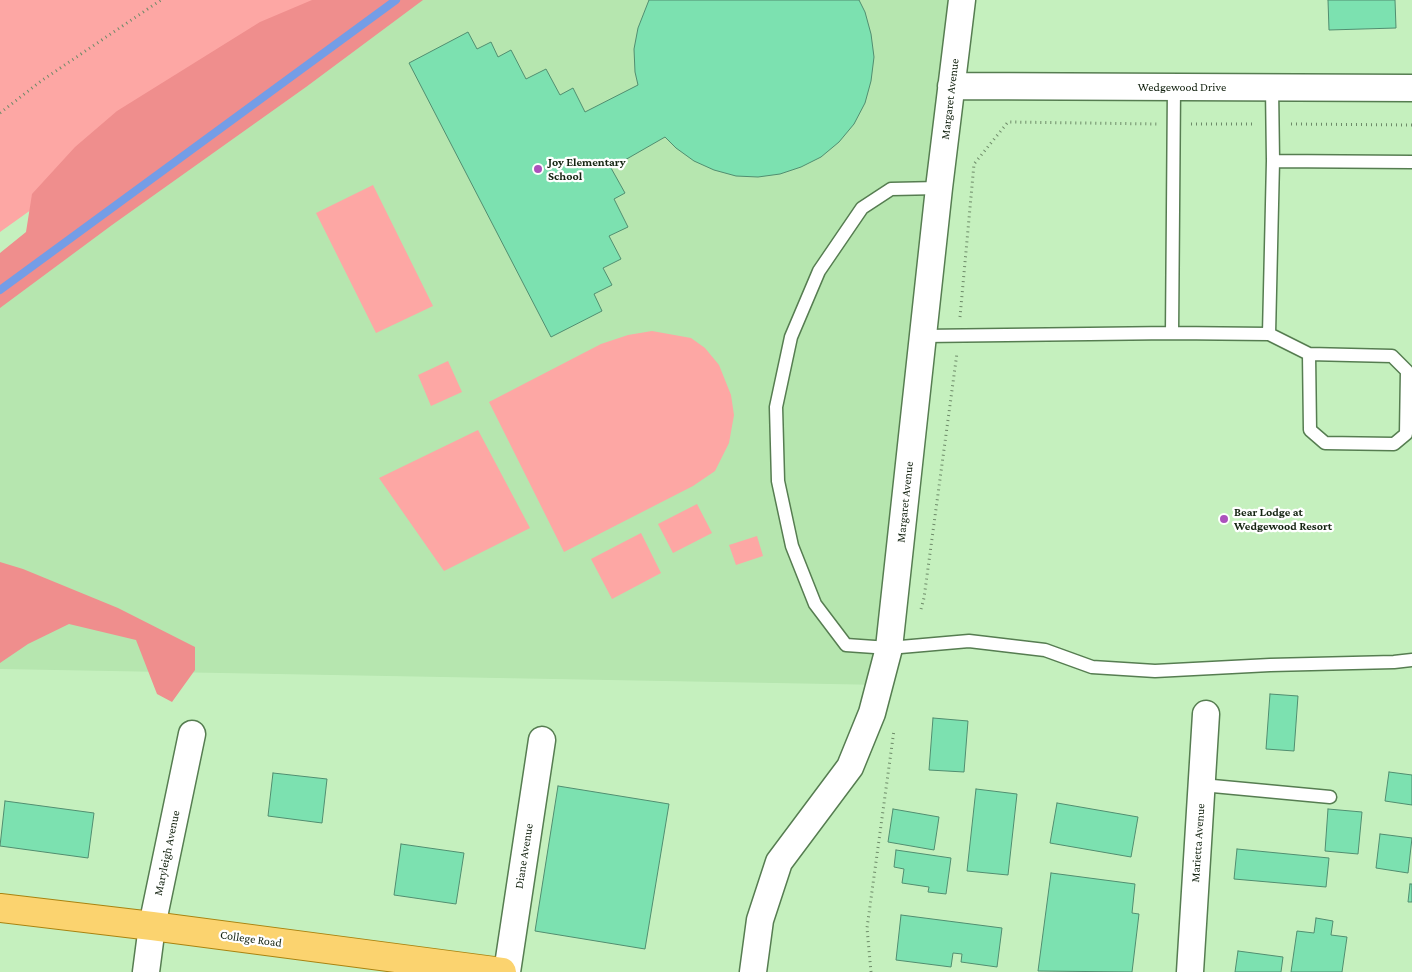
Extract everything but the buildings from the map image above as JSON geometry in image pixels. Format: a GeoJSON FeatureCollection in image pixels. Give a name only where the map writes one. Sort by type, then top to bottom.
{"type":"FeatureCollection","features":[{"type":"Feature","properties":{"kind":"main road","name":"College Road"},"geometry":{"type":"LineString","coordinates":[[0,908],[502,972]]}},
{"type":"Feature","properties":{"kind":"street","name":"Margaret Avenue"},"geometry":{"type":"LineString","coordinates":[[753,972],[760,920],[779,862],[850,768],[900,648],[923,336],[962,0]]}},
{"type":"Feature","properties":{"kind":"street","name":"Wedgewood Drive"},"geometry":{"type":"LineString","coordinates":[[951,86],[1412,88]]}},
{"type":"Feature","properties":{"kind":"street","name":"Marietta Avenue"},"geometry":{"type":"LineString","coordinates":[[1190,972],[1206,714]]}},
{"type":"Feature","properties":{"kind":"street","name":"Maryleigh Avenue"},"geometry":{"type":"LineString","coordinates":[[146,972],[152,926],[192,734]]}},
{"type":"Feature","properties":{"kind":"street","name":"Diane Avenue"},"geometry":{"type":"LineString","coordinates":[[507,972],[542,740]]}},
{"type":"Feature","properties":{"kind":"lane"},"geometry":{"type":"LineString","coordinates":[[1172,334],[1174,87]]}},
{"type":"Feature","properties":{"kind":"lane"},"geometry":{"type":"LineString","coordinates":[[1269,334],[1273,161],[1272,87]]}},
{"type":"Feature","properties":{"kind":"lane"},"geometry":{"type":"LineString","coordinates":[[1273,161],[1412,162]]}},
{"type":"Feature","properties":{"kind":"lane"},"geometry":{"type":"LineString","coordinates":[[939,188],[891,189],[862,208],[819,271],[791,337],[776,406],[778,481],[792,546],[815,604],[846,645],[900,648],[969,641],[1045,650],[1092,667],[1155,671],[1412,660]]}},
{"type":"Feature","properties":{"kind":"lane"},"geometry":{"type":"LineString","coordinates":[[923,336],[1269,334],[1309,354],[1392,356],[1407,371],[1406,434],[1394,444],[1325,443],[1310,430],[1309,354]]}},
{"type":"Feature","properties":{"kind":"lane"},"geometry":{"type":"LineString","coordinates":[[1202,785],[1330,796]]}},
{"type":"Feature","properties":{"kind":"path"},"geometry":{"type":"LineString","coordinates":[[0,113],[41,81],[162,0]]}},
{"type":"Feature","properties":{"kind":"path"},"geometry":{"type":"LineString","coordinates":[[900,648],[924,598],[955,372],[974,164],[1008,122],[1412,126]]}},
{"type":"Feature","properties":{"kind":"path"},"geometry":{"type":"LineString","coordinates":[[871,972],[867,928],[895,722]]}},
{"type":"Feature","properties":{"kind":"shaded area"},"geometry":{"type":"Polygon","coordinates":[[[0,0],[325,0],[0,232],[0,0]]]}},
{"type":"Feature","properties":{"kind":"shaded area"},"geometry":{"type":"Polygon","coordinates":[[[312,0],[423,0],[0,308],[0,253],[26,232],[32,194],[75,147],[117,111],[260,22],[312,0]]]}},
{"type":"Feature","properties":{"kind":"shaded area"},"geometry":{"type":"Polygon","coordinates":[[[396,0],[962,0],[885,685],[0,669],[0,290],[396,0]]]}},
{"type":"Feature","properties":{"kind":"shaded area"},"geometry":{"type":"Polygon","coordinates":[[[373,185],[433,306],[376,333],[316,213],[373,185]]]}},
{"type":"Feature","properties":{"kind":"shaded area"},"geometry":{"type":"Polygon","coordinates":[[[652,331],[691,338],[705,348],[719,365],[731,395],[734,415],[729,443],[715,471],[693,486],[564,552],[489,402],[601,344],[628,335],[652,331]]]}},
{"type":"Feature","properties":{"kind":"shaded area"},"geometry":{"type":"Polygon","coordinates":[[[448,361],[462,392],[431,406],[418,375],[448,361]]]}},
{"type":"Feature","properties":{"kind":"shaded area"},"geometry":{"type":"Polygon","coordinates":[[[478,430],[530,528],[444,571],[379,478],[478,430]]]}},
{"type":"Feature","properties":{"kind":"shaded area"},"geometry":{"type":"Polygon","coordinates":[[[697,504],[712,533],[673,553],[658,524],[697,504]]]}},
{"type":"Feature","properties":{"kind":"shaded area"},"geometry":{"type":"Polygon","coordinates":[[[641,533],[661,573],[612,599],[591,559],[641,533]]]}},
{"type":"Feature","properties":{"kind":"shaded area"},"geometry":{"type":"Polygon","coordinates":[[[757,536],[763,556],[736,565],[729,545],[757,536]]]}},
{"type":"Feature","properties":{"kind":"shaded area"},"geometry":{"type":"Polygon","coordinates":[[[0,562],[23,569],[118,608],[195,647],[195,670],[172,702],[157,694],[136,640],[69,624],[28,644],[0,663],[0,562]]]}},
{"type":"Feature","properties":{"kind":"waterway"},"geometry":{"type":"LineString","coordinates":[[0,290],[396,0]]}},
{"type":"Feature","properties":{"kind":"place","name":"Joy Elementary School"},"geometry":{"type":"Point","coordinates":[538,169]}},
{"type":"Feature","properties":{"kind":"place","name":"Bear Lodge at Wedgewood Resort"},"geometry":{"type":"Point","coordinates":[1224,519]}}]}
